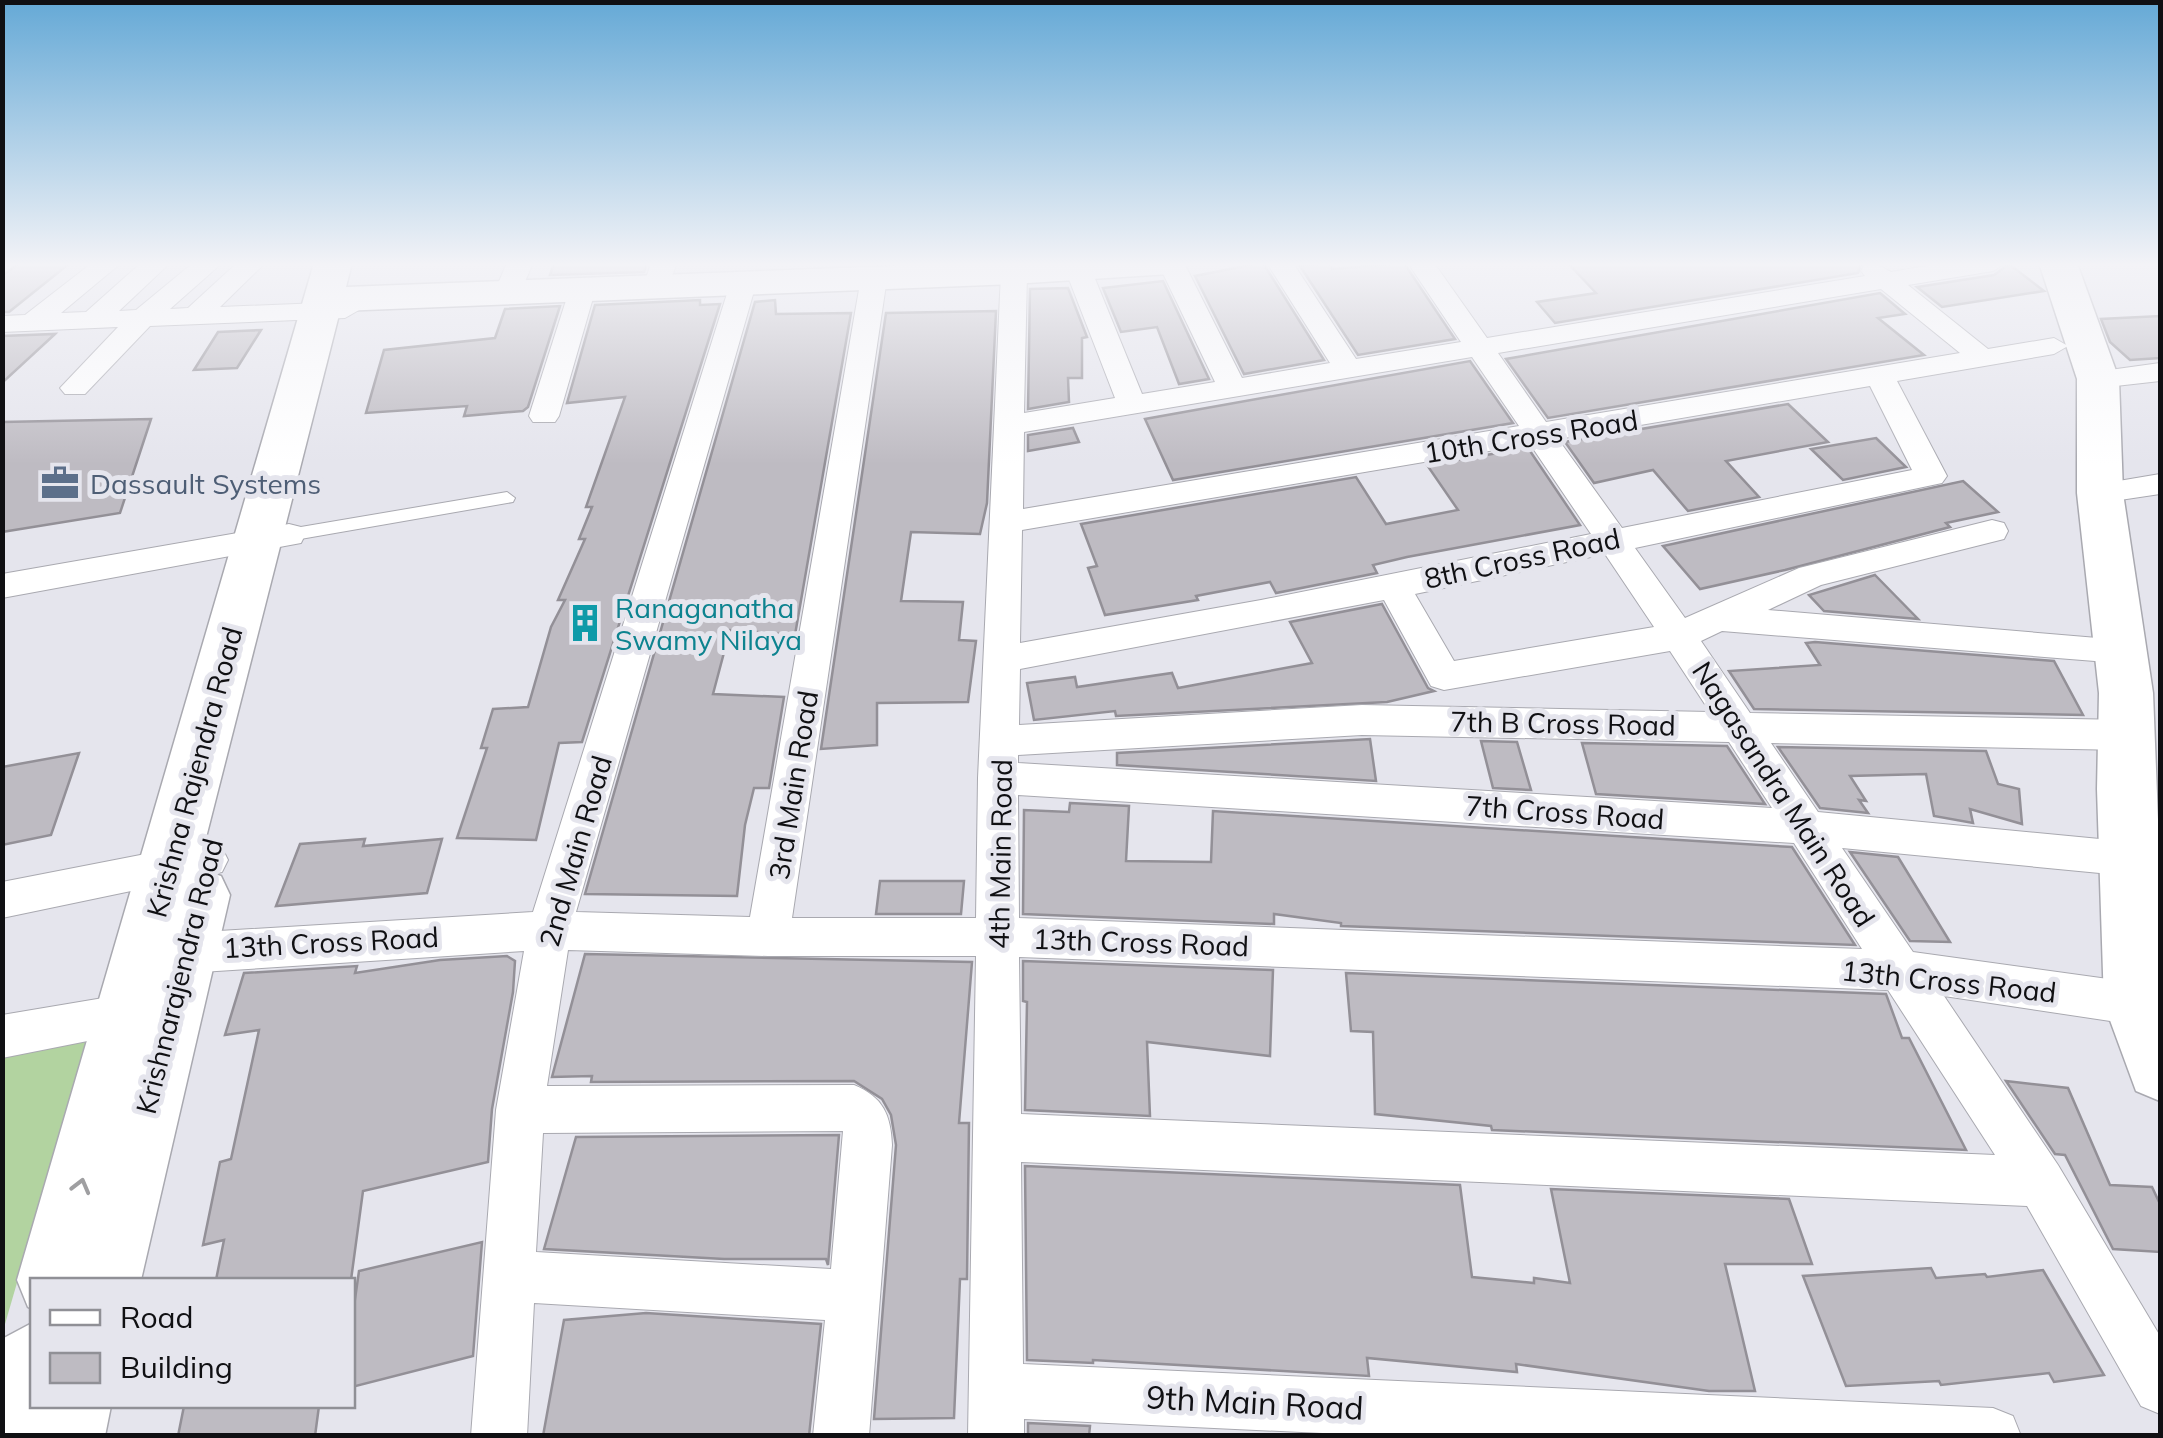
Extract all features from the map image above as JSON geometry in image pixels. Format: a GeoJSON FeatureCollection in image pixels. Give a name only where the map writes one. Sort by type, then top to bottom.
{"type":"FeatureCollection","features":[{"type":"Feature","properties":{"kind":"main road","name":"Krishnarajendra Road"},"geometry":{"type":"LineString","coordinates":[[103,1278],[164,955],[328,330]]}},
{"type":"Feature","properties":{"kind":"main road"},"geometry":{"type":"LineString","coordinates":[[2081,330],[2098,379],[2100,494],[2133,691],[2144,785],[2131,859],[2147,937],[2137,1004],[2160,1068]]}},
{"type":"Feature","properties":{"kind":"main road"},"geometry":{"type":"LineString","coordinates":[[56,1278],[128,1015],[164,955]]}},
{"type":"Feature","properties":{"kind":"main road"},"geometry":{"type":"LineString","coordinates":[[13,1436],[30,1371]]}},
{"type":"Feature","properties":{"kind":"main road"},"geometry":{"type":"LineString","coordinates":[[64,1436],[71,1408]]}},
{"type":"Feature","properties":{"kind":"street"},"geometry":{"type":"LineString","coordinates":[[76,388],[132,330]]}},
{"type":"Feature","properties":{"kind":"street"},"geometry":{"type":"LineString","coordinates":[[544,416],[570,330]]}},
{"type":"Feature","properties":{"kind":"street","name":"2nd Main Road"},"geometry":{"type":"LineString","coordinates":[[499,1436],[520,1110],[549,930],[728,330]]}},
{"type":"Feature","properties":{"kind":"street","name":"3rd Main Road"},"geometry":{"type":"LineString","coordinates":[[768,937],[866,330]]}},
{"type":"Feature","properties":{"kind":"street","name":"4th Main Road"},"geometry":{"type":"LineString","coordinates":[[996,1413],[1000,759],[1012,330]]}},
{"type":"Feature","properties":{"kind":"street"},"geometry":{"type":"LineString","coordinates":[[1102,330],[1132,405]]}},
{"type":"Feature","properties":{"kind":"street"},"geometry":{"type":"LineString","coordinates":[[1204,330],[1233,389]]}},
{"type":"Feature","properties":{"kind":"street"},"geometry":{"type":"LineString","coordinates":[[1323,330],[1349,371]]}},
{"type":"Feature","properties":{"kind":"street","name":"Nagasandra Main Road"},"geometry":{"type":"LineString","coordinates":[[1467,330],[1679,636],[2041,1182],[2160,1386]]}},
{"type":"Feature","properties":{"kind":"street"},"geometry":{"type":"LineString","coordinates":[[1008,425],[1597,330]]}},
{"type":"Feature","properties":{"kind":"street"},"geometry":{"type":"LineString","coordinates":[[1948,330],[1984,359]]}},
{"type":"Feature","properties":{"kind":"street","name":"10th Cross Road"},"geometry":{"type":"LineString","coordinates":[[1007,522],[2054,346]]}},
{"type":"Feature","properties":{"kind":"street"},"geometry":{"type":"LineString","coordinates":[[2098,379],[2160,372]]}},
{"type":"Feature","properties":{"kind":"street","name":"8th Cross Road"},"geometry":{"type":"LineString","coordinates":[[1003,658],[1393,585],[1932,476],[1880,378]]}},
{"type":"Feature","properties":{"kind":"street"},"geometry":{"type":"LineString","coordinates":[[2100,494],[2160,484]]}},
{"type":"Feature","properties":{"kind":"street"},"geometry":{"type":"LineString","coordinates":[[1444,676],[1679,636],[1811,576],[1992,530]]}},
{"type":"Feature","properties":{"kind":"street"},"geometry":{"type":"LineString","coordinates":[[2,586],[273,538]]}},
{"type":"Feature","properties":{"kind":"street"},"geometry":{"type":"LineString","coordinates":[[1393,585],[1472,722]]}},
{"type":"Feature","properties":{"kind":"street"},"geometry":{"type":"LineString","coordinates":[[1717,619],[2133,691]]}},
{"type":"Feature","properties":{"kind":"street","name":"7th B Cross Road"},"geometry":{"type":"LineString","coordinates":[[1000,759],[1362,720],[1738,725],[2133,691]]}},
{"type":"Feature","properties":{"kind":"street","name":"7th Cross Road"},"geometry":{"type":"LineString","coordinates":[[1000,759],[2131,859]]}},
{"type":"Feature","properties":{"kind":"street"},"geometry":{"type":"LineString","coordinates":[[2,900],[188,864]]}},
{"type":"Feature","properties":{"kind":"street","name":"13th Cross Road"},"geometry":{"type":"LineString","coordinates":[[164,955],[549,930],[768,937],[999,936],[1901,970],[2137,1004]]}},
{"type":"Feature","properties":{"kind":"street"},"geometry":{"type":"LineString","coordinates":[[2,1037],[128,1015]]}},
{"type":"Feature","properties":{"kind":"street"},"geometry":{"type":"LineString","coordinates":[[520,1110],[854,1108],[867,1122],[868,1145],[840,1436]]}},
{"type":"Feature","properties":{"kind":"street"},"geometry":{"type":"LineString","coordinates":[[998,1137],[2041,1182]]}},
{"type":"Feature","properties":{"kind":"street"},"geometry":{"type":"LineString","coordinates":[[510,1276],[854,1296]]}},
{"type":"Feature","properties":{"kind":"street","name":"9th Main Road"},"geometry":{"type":"LineString","coordinates":[[996,1413],[1994,1436]]}},
{"type":"Feature","properties":{"kind":"lane"},"geometry":{"type":"LineString","coordinates":[[273,538],[508,498]]}},
{"type":"Feature","properties":{"kind":"green space"},"geometry":{"type":"Polygon","coordinates":[[[89,1035],[3,1331],[3,1053],[89,1035]]]}},
{"type":"Feature","properties":{"kind":"building"},"geometry":{"type":"Polygon","coordinates":[[[261,330],[237,368],[194,370],[218,332],[261,330]]]}},
{"type":"Feature","properties":{"kind":"building"},"geometry":{"type":"Polygon","coordinates":[[[498,330],[552,330],[528,407],[523,411],[464,416],[467,406],[366,413],[384,350],[495,338],[498,330]]]}},
{"type":"Feature","properties":{"kind":"building"},"geometry":{"type":"Polygon","coordinates":[[[588,330],[712,330],[582,742],[559,743],[536,840],[457,838],[487,748],[481,748],[493,709],[528,707],[551,627],[565,600],[558,600],[585,539],[579,539],[592,507],[586,507],[625,397],[567,403],[588,330]]]}},
{"type":"Feature","properties":{"kind":"building"},"geometry":{"type":"Polygon","coordinates":[[[747,330],[848,330],[795,635],[730,630],[713,694],[784,697],[769,788],[754,788],[745,825],[737,896],[585,894],[747,330]]]}},
{"type":"Feature","properties":{"kind":"building"},"geometry":{"type":"Polygon","coordinates":[[[883,330],[995,330],[987,503],[980,534],[911,532],[901,601],[963,602],[959,640],[976,641],[968,702],[877,703],[877,745],[821,749],[883,330]]]}},
{"type":"Feature","properties":{"kind":"building"},"geometry":{"type":"Polygon","coordinates":[[[1029,330],[1084,330],[1087,337],[1082,338],[1082,378],[1068,378],[1069,402],[1028,409],[1029,330]]]}},
{"type":"Feature","properties":{"kind":"building"},"geometry":{"type":"Polygon","coordinates":[[[1158,330],[1186,330],[1209,379],[1179,384],[1158,330]]]}},
{"type":"Feature","properties":{"kind":"building"},"geometry":{"type":"Polygon","coordinates":[[[1222,330],[1305,330],[1324,360],[1244,374],[1222,330]]]}},
{"type":"Feature","properties":{"kind":"building"},"geometry":{"type":"Polygon","coordinates":[[[1342,330],[1449,330],[1455,339],[1358,355],[1342,330]]]}},
{"type":"Feature","properties":{"kind":"building"},"geometry":{"type":"Polygon","coordinates":[[[1670,330],[1893,330],[1924,355],[1548,418],[1506,359],[1670,330]]]}},
{"type":"Feature","properties":{"kind":"building"},"geometry":{"type":"Polygon","coordinates":[[[2105,330],[2160,330],[2160,358],[2130,360],[2110,342],[2105,330]]]}},
{"type":"Feature","properties":{"kind":"building"},"geometry":{"type":"Polygon","coordinates":[[[55,334],[2,383],[2,336],[55,334]]]}},
{"type":"Feature","properties":{"kind":"building"},"geometry":{"type":"Polygon","coordinates":[[[1470,361],[1513,423],[1173,480],[1145,419],[1470,361]]]}},
{"type":"Feature","properties":{"kind":"building"},"geometry":{"type":"Polygon","coordinates":[[[1788,404],[1828,442],[1726,461],[1759,497],[1688,511],[1653,470],[1594,483],[1565,442],[1788,404]]]}},
{"type":"Feature","properties":{"kind":"building"},"geometry":{"type":"Polygon","coordinates":[[[151,419],[120,513],[2,532],[2,422],[151,419]]]}},
{"type":"Feature","properties":{"kind":"building"},"geometry":{"type":"Polygon","coordinates":[[[1073,428],[1079,442],[1028,451],[1028,435],[1073,428]]]}},
{"type":"Feature","properties":{"kind":"building"},"geometry":{"type":"Polygon","coordinates":[[[1876,438],[1906,467],[1843,480],[1811,449],[1876,438]]]}},
{"type":"Feature","properties":{"kind":"building"},"geometry":{"type":"Polygon","coordinates":[[[1528,448],[1580,525],[1407,557],[1373,565],[1377,573],[1276,593],[1270,582],[1196,596],[1198,600],[1105,615],[1088,568],[1097,566],[1081,524],[1356,477],[1386,524],[1458,510],[1427,465],[1528,448]]]}},
{"type":"Feature","properties":{"kind":"building"},"geometry":{"type":"Polygon","coordinates":[[[1963,481],[1998,512],[1700,589],[1663,546],[1963,481]]]}},
{"type":"Feature","properties":{"kind":"building"},"geometry":{"type":"Polygon","coordinates":[[[1875,575],[1918,619],[1824,611],[1809,595],[1875,575]]]}},
{"type":"Feature","properties":{"kind":"building"},"geometry":{"type":"Polygon","coordinates":[[[1382,604],[1428,688],[1434,691],[1387,702],[1116,716],[1115,711],[1034,720],[1027,683],[1075,677],[1077,687],[1172,673],[1178,688],[1312,663],[1290,622],[1382,604]]]}},
{"type":"Feature","properties":{"kind":"building"},"geometry":{"type":"Polygon","coordinates":[[[1806,643],[2054,661],[2083,715],[1754,709],[1729,671],[1820,665],[1806,643]]]}},
{"type":"Feature","properties":{"kind":"building"},"geometry":{"type":"Polygon","coordinates":[[[1370,739],[1376,781],[1117,765],[1117,753],[1370,739]]]}},
{"type":"Feature","properties":{"kind":"building"},"geometry":{"type":"Polygon","coordinates":[[[1481,741],[1517,742],[1531,790],[1493,788],[1481,741]]]}},
{"type":"Feature","properties":{"kind":"building"},"geometry":{"type":"Polygon","coordinates":[[[1582,743],[1727,746],[1765,804],[1596,794],[1582,743]]]}},
{"type":"Feature","properties":{"kind":"building"},"geometry":{"type":"Polygon","coordinates":[[[1778,747],[1986,751],[1998,784],[2019,789],[2022,824],[1970,809],[1973,823],[1934,816],[1926,774],[1850,776],[1866,801],[1859,800],[1868,813],[1820,808],[1778,747]]]}},
{"type":"Feature","properties":{"kind":"building"},"geometry":{"type":"Polygon","coordinates":[[[79,753],[51,835],[2,845],[2,767],[79,753]]]}},
{"type":"Feature","properties":{"kind":"building"},"geometry":{"type":"Polygon","coordinates":[[[1070,803],[1129,806],[1126,861],[1211,862],[1213,811],[1792,847],[1855,945],[1341,926],[1274,914],[1274,924],[1023,914],[1024,810],[1069,812],[1070,803]]]}},
{"type":"Feature","properties":{"kind":"building"},"geometry":{"type":"Polygon","coordinates":[[[365,839],[363,846],[442,839],[427,893],[276,906],[300,844],[365,839]]]}},
{"type":"Feature","properties":{"kind":"building"},"geometry":{"type":"Polygon","coordinates":[[[1850,852],[1898,857],[1950,942],[1910,941],[1850,852]]]}},
{"type":"Feature","properties":{"kind":"building"},"geometry":{"type":"Polygon","coordinates":[[[880,881],[964,881],[961,914],[876,914],[880,881]]]}},
{"type":"Feature","properties":{"kind":"building"},"geometry":{"type":"Polygon","coordinates":[[[585,954],[972,962],[959,1123],[969,1123],[967,1279],[960,1279],[954,1418],[874,1419],[896,1145],[891,1115],[882,1099],[854,1081],[591,1082],[592,1076],[552,1077],[585,954]]]}},
{"type":"Feature","properties":{"kind":"building"},"geometry":{"type":"Polygon","coordinates":[[[507,956],[515,961],[492,1109],[488,1162],[363,1191],[351,1278],[216,1278],[224,1240],[203,1245],[220,1162],[231,1159],[259,1030],[225,1035],[244,973],[357,966],[355,973],[440,960],[507,956]]]}},
{"type":"Feature","properties":{"kind":"building"},"geometry":{"type":"Polygon","coordinates":[[[1023,961],[1273,970],[1270,1056],[1147,1042],[1150,1116],[1025,1110],[1027,1002],[1023,1001],[1023,961]]]}},
{"type":"Feature","properties":{"kind":"building"},"geometry":{"type":"Polygon","coordinates":[[[1346,973],[1886,994],[1902,1038],[1909,1038],[1966,1150],[1492,1130],[1491,1126],[1375,1114],[1373,1032],[1351,1031],[1346,973]]]}},
{"type":"Feature","properties":{"kind":"building"},"geometry":{"type":"Polygon","coordinates":[[[2006,1081],[2068,1088],[2110,1185],[2152,1187],[2160,1204],[2160,1252],[2113,1249],[2065,1155],[2055,1154],[2006,1081]]]}},
{"type":"Feature","properties":{"kind":"building"},"geometry":{"type":"Polygon","coordinates":[[[839,1135],[828,1265],[826,1259],[724,1259],[544,1249],[576,1137],[839,1135]]]}},
{"type":"Feature","properties":{"kind":"building"},"geometry":{"type":"Polygon","coordinates":[[[1025,1166],[1460,1185],[1472,1277],[1534,1283],[1534,1278],[1570,1283],[1551,1189],[1789,1199],[1812,1264],[1725,1264],[1755,1391],[1709,1391],[1516,1364],[1517,1372],[1367,1358],[1369,1376],[1093,1360],[1027,1360],[1025,1166]]]}},
{"type":"Feature","properties":{"kind":"building"},"geometry":{"type":"Polygon","coordinates":[[[482,1242],[473,1356],[355,1386],[355,1299],[359,1271],[482,1242]]]}},
{"type":"Feature","properties":{"kind":"building"},"geometry":{"type":"Polygon","coordinates":[[[1931,1268],[1936,1278],[2043,1270],[2104,1375],[2054,1382],[2049,1373],[1941,1385],[1939,1381],[1846,1386],[1803,1276],[1931,1268]]]}},
{"type":"Feature","properties":{"kind":"building"},"geometry":{"type":"Polygon","coordinates":[[[646,1313],[821,1324],[809,1436],[543,1436],[564,1320],[646,1313]]]}},
{"type":"Feature","properties":{"kind":"building"},"geometry":{"type":"Polygon","coordinates":[[[184,1408],[319,1408],[315,1436],[178,1436],[184,1408]]]}},
{"type":"Feature","properties":{"kind":"building"},"geometry":{"type":"Polygon","coordinates":[[[1028,1423],[1090,1426],[1089,1436],[1028,1436],[1028,1423]]]}},
{"type":"Feature","properties":{"kind":"place","name":"Dassault Systems"},"geometry":{"type":"Point","coordinates":[60,483]}},
{"type":"Feature","properties":{"kind":"place","name":"Ranaganatha Swamy Nilaya"},"geometry":{"type":"Point","coordinates":[585,623]}}]}
